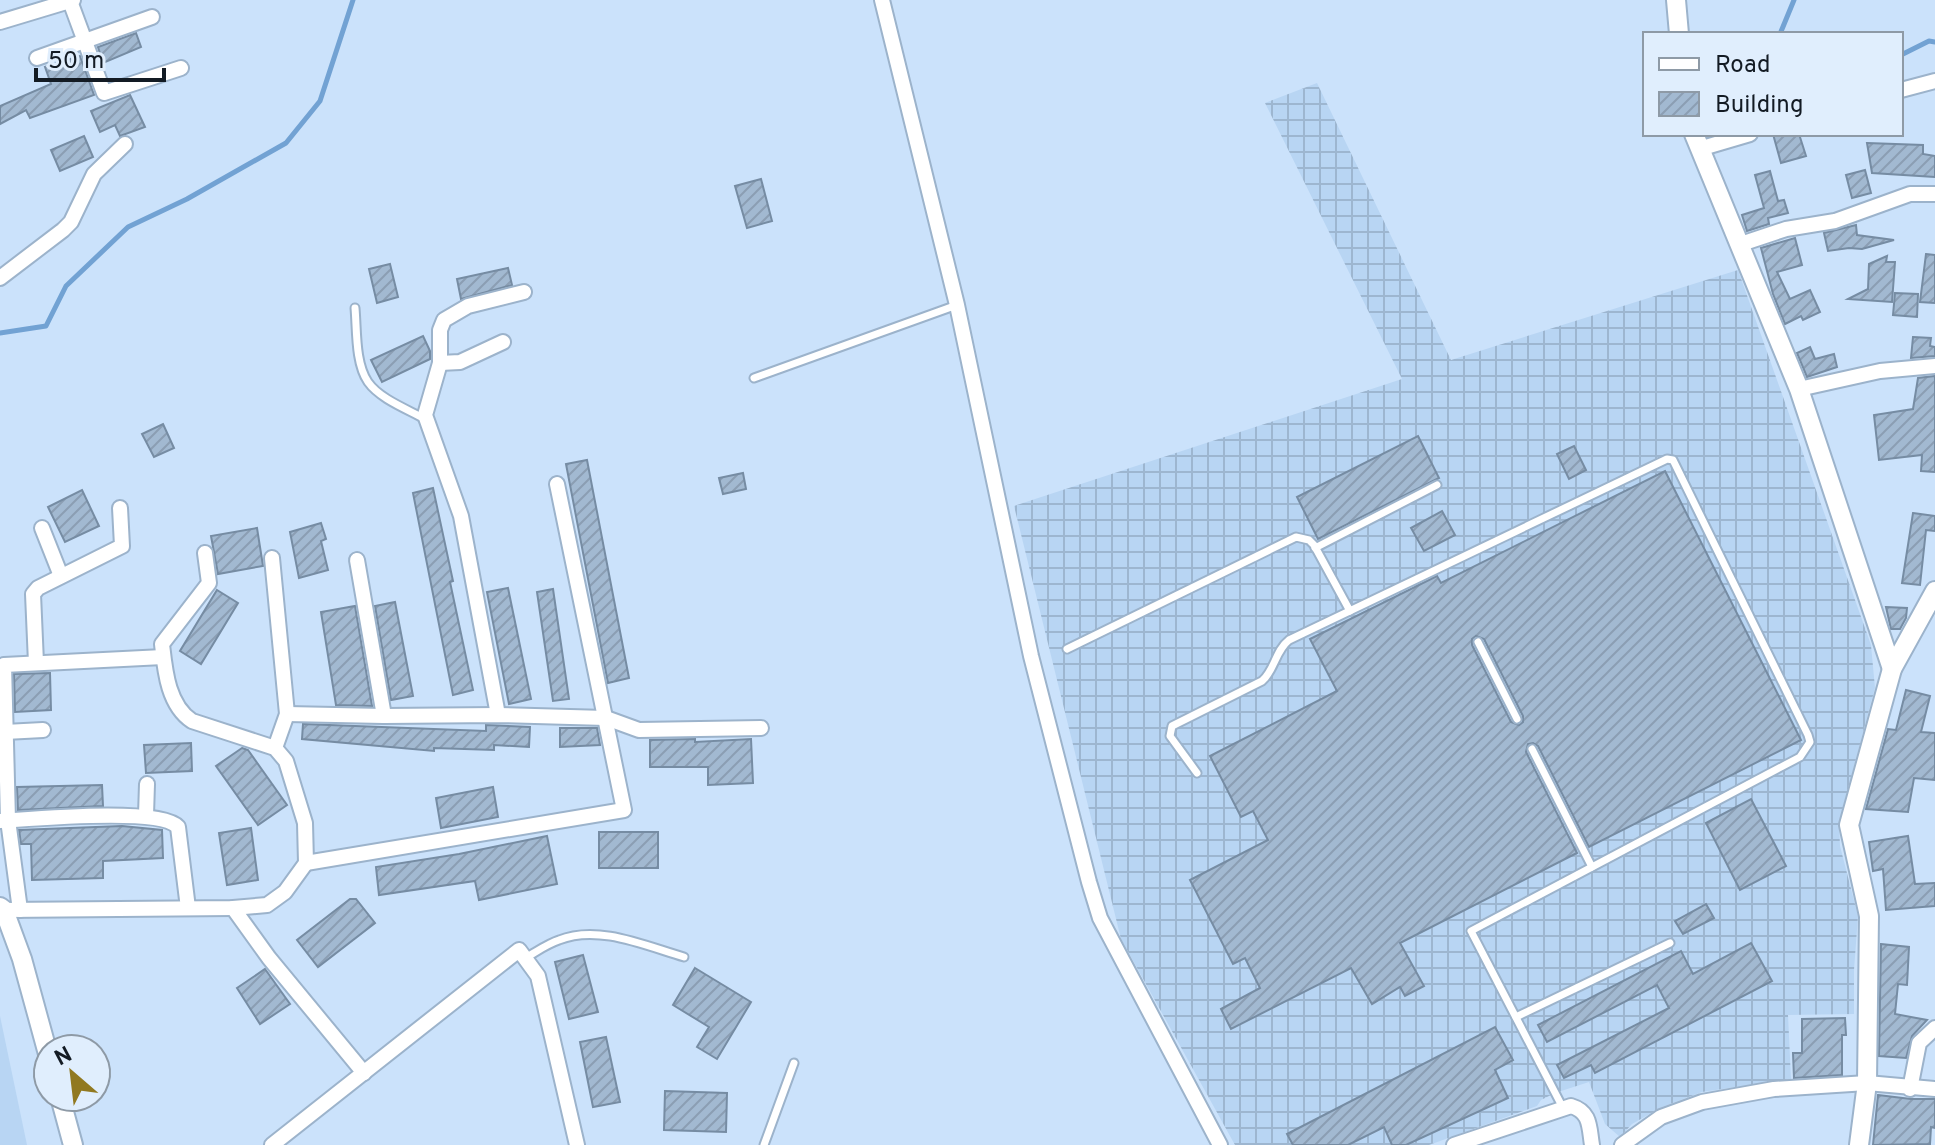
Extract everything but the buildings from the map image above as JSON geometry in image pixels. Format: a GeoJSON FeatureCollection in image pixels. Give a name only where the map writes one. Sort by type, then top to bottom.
{"type":"FeatureCollection","features":[{"type":"Feature","properties":{"kind":"street"},"geometry":{"type":"LineString","coordinates":[[0,22],[72,0],[83,41],[104,93],[181,68]]}},
{"type":"Feature","properties":{"kind":"street"},"geometry":{"type":"LineString","coordinates":[[882,0],[957,305],[1031,656],[1100,918],[1220,1145]]}},
{"type":"Feature","properties":{"kind":"street"},"geometry":{"type":"LineString","coordinates":[[1676,0],[1679,32]]}},
{"type":"Feature","properties":{"kind":"street"},"geometry":{"type":"LineString","coordinates":[[37,58],[152,17]]}},
{"type":"Feature","properties":{"kind":"street"},"geometry":{"type":"LineString","coordinates":[[1903,89],[1935,81]]}},
{"type":"Feature","properties":{"kind":"street"},"geometry":{"type":"LineString","coordinates":[[1735,136],[1696,141],[1799,389],[1892,669]]}},
{"type":"Feature","properties":{"kind":"street"},"geometry":{"type":"LineString","coordinates":[[0,278],[71,222],[94,174],[125,144]]}},
{"type":"Feature","properties":{"kind":"street"},"geometry":{"type":"LineString","coordinates":[[1741,244],[1786,229],[1835,221],[1910,194],[1935,194]]}},
{"type":"Feature","properties":{"kind":"street"},"geometry":{"type":"LineString","coordinates":[[498,715],[461,516],[425,415],[440,363],[440,330],[444,320],[468,306],[524,292]]}},
{"type":"Feature","properties":{"kind":"street"},"geometry":{"type":"LineString","coordinates":[[440,363],[460,362],[503,342]]}},
{"type":"Feature","properties":{"kind":"street"},"geometry":{"type":"LineString","coordinates":[[1799,389],[1880,371],[1935,366]]}},
{"type":"Feature","properties":{"kind":"street"},"geometry":{"type":"LineString","coordinates":[[306,863],[624,810],[557,484]]}},
{"type":"Feature","properties":{"kind":"street"},"geometry":{"type":"LineString","coordinates":[[36,663],[33,594],[38,588],[122,546],[120,508]]}},
{"type":"Feature","properties":{"kind":"street"},"geometry":{"type":"LineString","coordinates":[[42,528],[61,576]]}},
{"type":"Feature","properties":{"kind":"street"},"geometry":{"type":"LineString","coordinates":[[8,909],[233,908],[267,905],[285,892],[306,863],[305,823],[286,761],[275,748],[192,721],[181,714],[174,701],[162,644],[209,583],[205,553]]}},
{"type":"Feature","properties":{"kind":"street"},"geometry":{"type":"LineString","coordinates":[[272,558],[287,714],[275,748]]}},
{"type":"Feature","properties":{"kind":"street"},"geometry":{"type":"LineString","coordinates":[[357,560],[384,716]]}},
{"type":"Feature","properties":{"kind":"street"},"geometry":{"type":"LineString","coordinates":[[1859,1145],[1867,1083],[1869,916],[1849,825],[1892,669],[1935,591]]}},
{"type":"Feature","properties":{"kind":"street"},"geometry":{"type":"LineString","coordinates":[[42,1033],[8,909],[3,773],[4,665],[163,657]]}},
{"type":"Feature","properties":{"kind":"street"},"geometry":{"type":"LineString","coordinates":[[287,714],[606,718],[639,730],[761,728]]}},
{"type":"Feature","properties":{"kind":"street"},"geometry":{"type":"LineString","coordinates":[[5,732],[43,730]]}},
{"type":"Feature","properties":{"kind":"street"},"geometry":{"type":"LineString","coordinates":[[146,815],[147,784]]}},
{"type":"Feature","properties":{"kind":"street"},"geometry":{"type":"LineString","coordinates":[[4,821],[146,815],[173,822],[178,827],[188,908]]}},
{"type":"Feature","properties":{"kind":"street"},"geometry":{"type":"LineString","coordinates":[[233,908],[269,958],[364,1073]]}},
{"type":"Feature","properties":{"kind":"street"},"geometry":{"type":"LineString","coordinates":[[272,1145],[519,950],[538,976],[577,1145]]}},
{"type":"Feature","properties":{"kind":"street"},"geometry":{"type":"LineString","coordinates":[[1910,1089],[1919,1043],[1935,1028]]}},
{"type":"Feature","properties":{"kind":"street"},"geometry":{"type":"LineString","coordinates":[[1622,1145],[1661,1117],[1702,1102],[1774,1089],[1867,1083],[1935,1089]]}},
{"type":"Feature","properties":{"kind":"street"},"geometry":{"type":"LineString","coordinates":[[1454,1145],[1571,1106],[1582,1110],[1588,1117],[1592,1145]]}},
{"type":"Feature","properties":{"kind":"street"},"geometry":{"type":"LineString","coordinates":[[64,1113],[73,1145]]}},
{"type":"Feature","properties":{"kind":"lane"},"geometry":{"type":"LineString","coordinates":[[754,378],[957,305]]}},
{"type":"Feature","properties":{"kind":"lane"},"geometry":{"type":"LineString","coordinates":[[355,308],[362,370],[368,382],[379,393],[427,421]]}},
{"type":"Feature","properties":{"kind":"lane"},"geometry":{"type":"LineString","coordinates":[[1197,773],[1170,736],[1172,726],[1262,681],[1269,674],[1282,646],[1289,640],[1667,459],[1673,460],[1810,742],[1800,757],[1471,931],[1563,1108]]}},
{"type":"Feature","properties":{"kind":"lane"},"geometry":{"type":"LineString","coordinates":[[1315,548],[1437,485]]}},
{"type":"Feature","properties":{"kind":"lane"},"geometry":{"type":"LineString","coordinates":[[1067,649],[1296,537],[1309,540],[1315,548],[1350,611]]}},
{"type":"Feature","properties":{"kind":"lane"},"geometry":{"type":"LineString","coordinates":[[1478,642],[1517,719]]}},
{"type":"Feature","properties":{"kind":"lane"},"geometry":{"type":"LineString","coordinates":[[1532,749],[1592,867]]}},
{"type":"Feature","properties":{"kind":"lane"},"geometry":{"type":"LineString","coordinates":[[525,958],[560,939],[582,935],[606,935],[684,957]]}},
{"type":"Feature","properties":{"kind":"lane"},"geometry":{"type":"LineString","coordinates":[[1516,1017],[1670,943]]}},
{"type":"Feature","properties":{"kind":"lane"},"geometry":{"type":"LineString","coordinates":[[764,1145],[794,1063]]}},
{"type":"Feature","properties":{"kind":"shaded area"},"geometry":{"type":"Polygon","coordinates":[[[1317,83],[1451,360],[1738,270],[1871,645],[1875,688],[1839,822],[1840,846],[1858,916],[1854,1014],[1788,1015],[1791,1079],[1702,1092],[1662,1107],[1632,1124],[1620,1137],[1605,1124],[1589,1082],[1555,1093],[1541,1100],[1537,1106],[1429,1145],[1235,1145],[1121,939],[1014,506],[1402,379],[1265,103],[1317,83]]]}},
{"type":"Feature","properties":{"kind":"shaded area"},"geometry":{"type":"Polygon","coordinates":[[[0,1016],[27,1145],[0,1145],[0,1016]]]}},
{"type":"Feature","properties":{"kind":"waterway"},"geometry":{"type":"LineString","coordinates":[[0,333],[46,326],[66,286],[128,227],[187,199],[286,143],[320,101],[353,0]]}},
{"type":"Feature","properties":{"kind":"waterway"},"geometry":{"type":"LineString","coordinates":[[1781,32],[1794,0]]}},
{"type":"Feature","properties":{"kind":"waterway"},"geometry":{"type":"LineString","coordinates":[[1903,54],[1929,41],[1935,42]]}}]}
